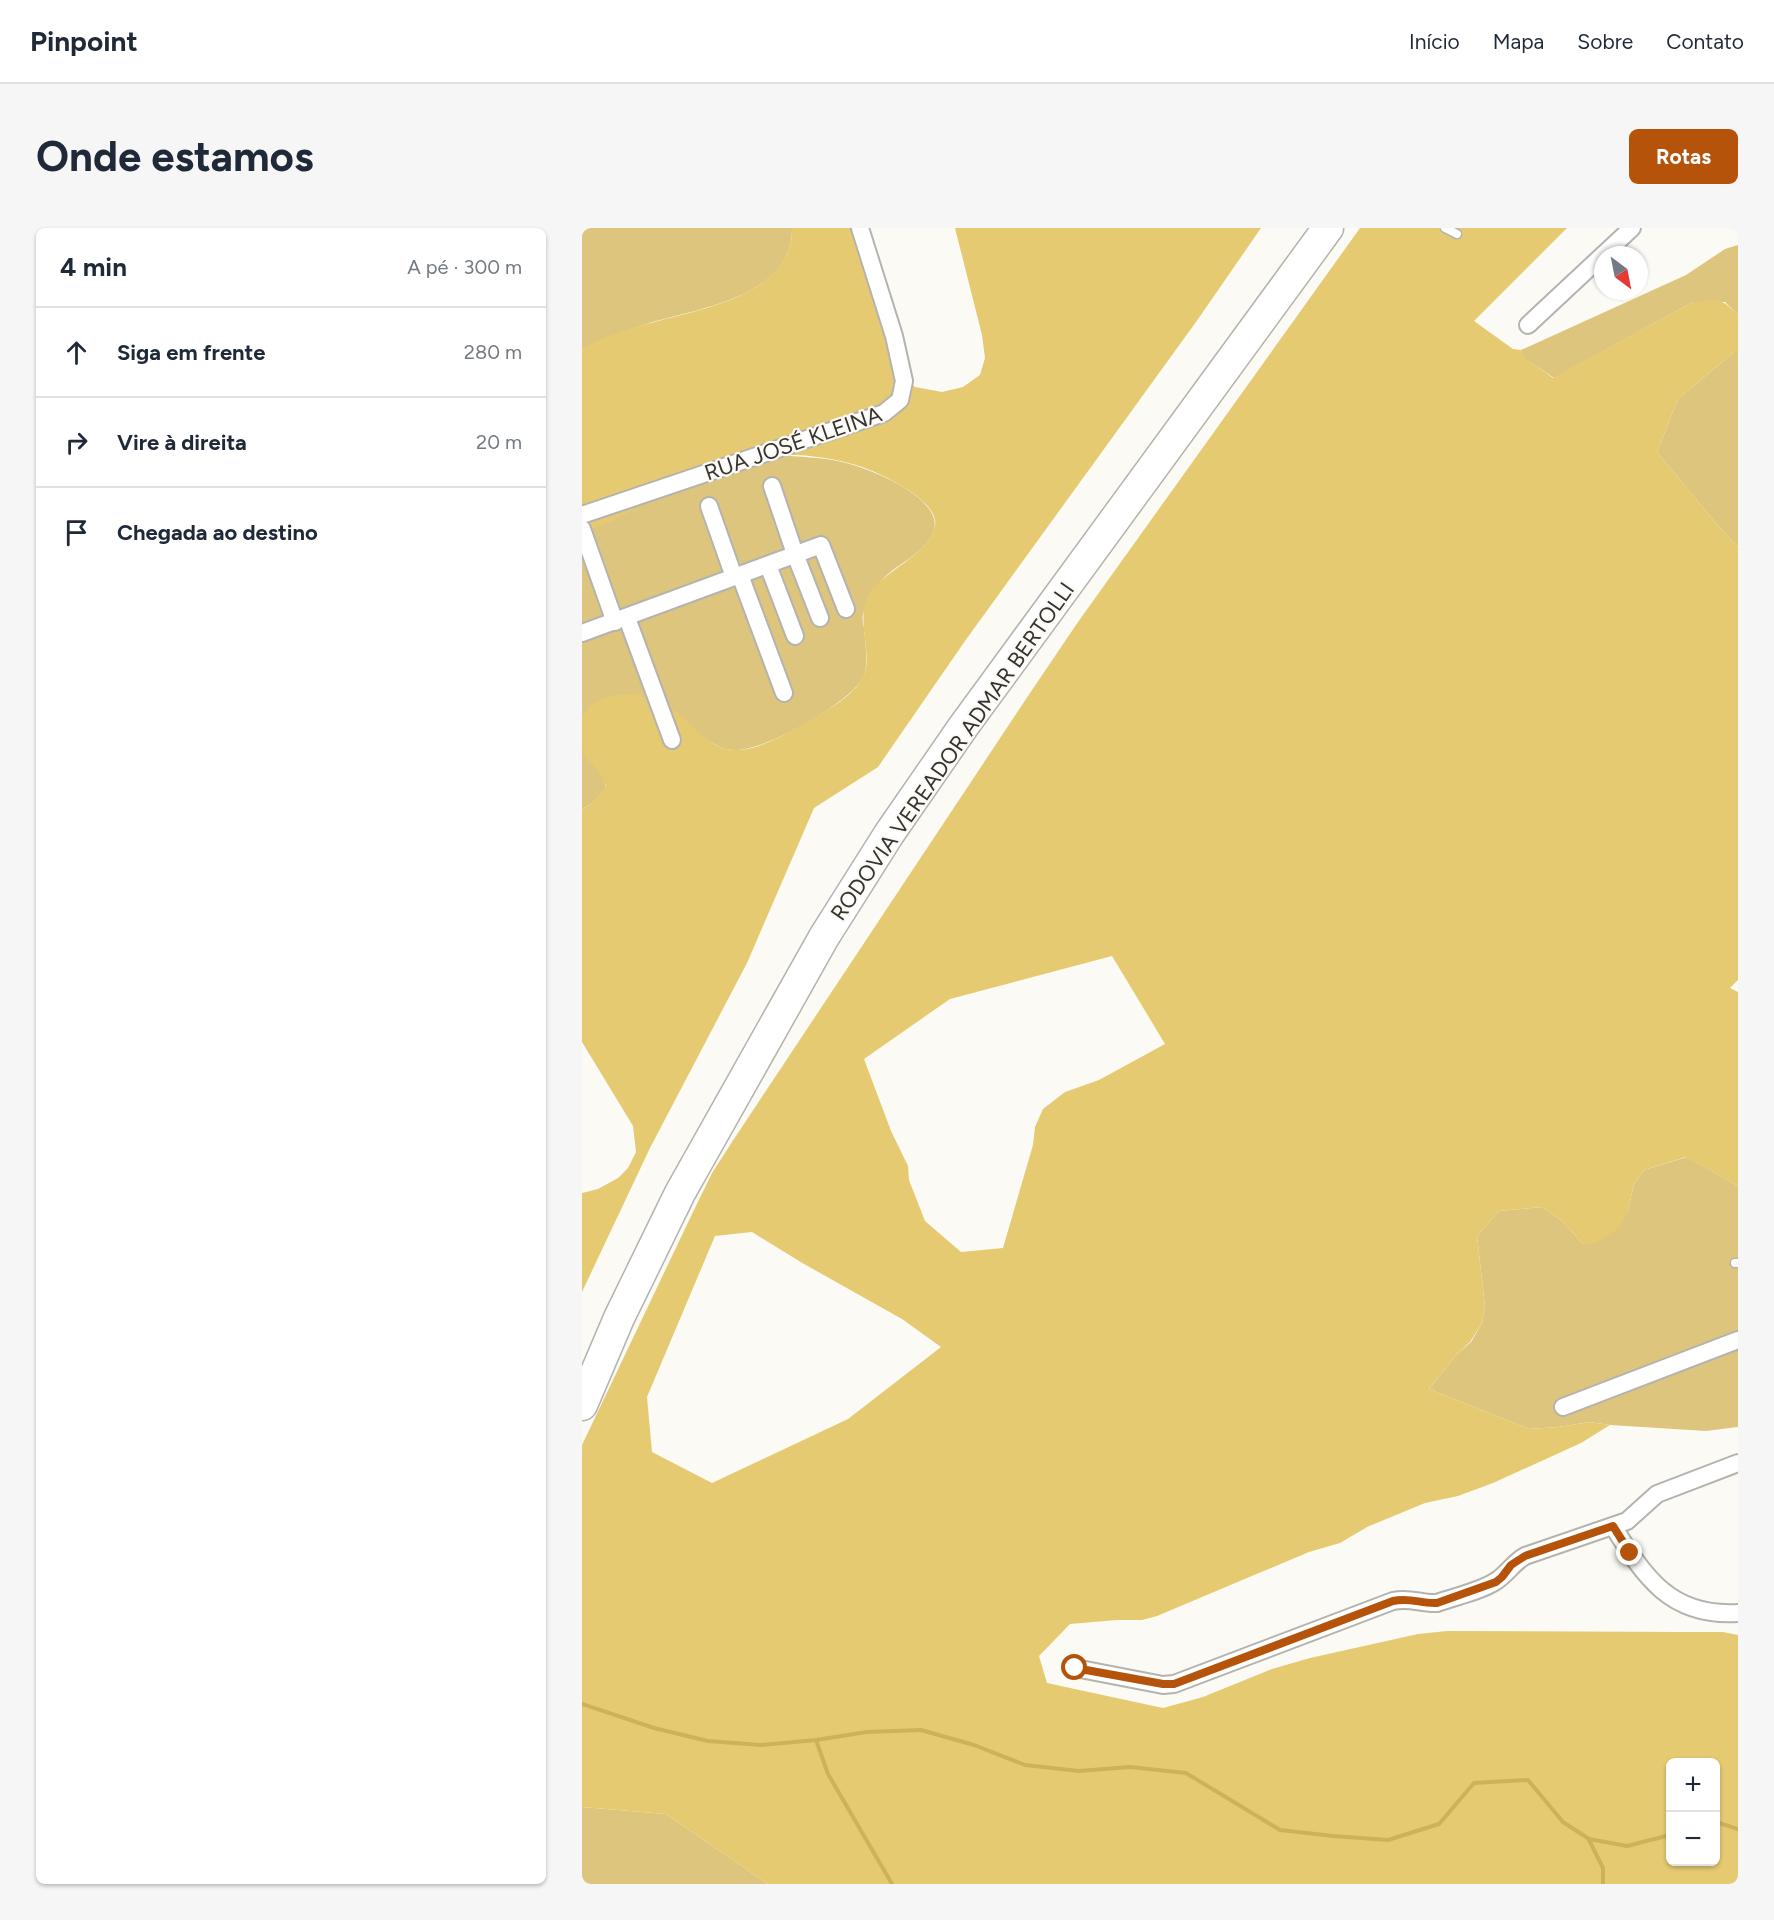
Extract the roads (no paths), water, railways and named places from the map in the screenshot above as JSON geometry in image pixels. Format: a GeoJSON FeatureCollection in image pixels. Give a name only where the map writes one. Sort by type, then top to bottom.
{"type":"FeatureCollection","features":[{"type":"Feature","properties":{"kind":"highway","name":"RODOVIA VEREADOR ADMAR BERTOLLI"},"geometry":{"type":"LineString","coordinates":[[582,1405],[619,1318],[680,1193],[836,918],[889,834],[963,727],[1328,228]]}},
{"type":"Feature","properties":{"kind":"street","name":"RUA JOSÉ KLEINA"},"geometry":{"type":"LineString","coordinates":[[582,514],[884,413],[900,400],[904,381],[894,336],[860,228]]}},
{"type":"Feature","properties":{"kind":"street"},"geometry":{"type":"LineString","coordinates":[[1613,246],[1632,228]]}},
{"type":"Feature","properties":{"kind":"street"},"geometry":{"type":"LineString","coordinates":[[1528,325],[1594,263]]}},
{"type":"Feature","properties":{"kind":"street"},"geometry":{"type":"LineString","coordinates":[[772,486],[795,555],[820,618]]}},
{"type":"Feature","properties":{"kind":"street"},"geometry":{"type":"LineString","coordinates":[[709,506],[784,693]]}},
{"type":"Feature","properties":{"kind":"street"},"geometry":{"type":"LineString","coordinates":[[582,529],[672,740]]}},
{"type":"Feature","properties":{"kind":"street"},"geometry":{"type":"LineString","coordinates":[[582,633],[821,545],[846,609]]}},
{"type":"Feature","properties":{"kind":"street"},"geometry":{"type":"LineString","coordinates":[[768,565],[795,636]]}},
{"type":"Feature","properties":{"kind":"street"},"geometry":{"type":"LineString","coordinates":[[1563,1407],[1738,1340]]}},
{"type":"Feature","properties":{"kind":"street"},"geometry":{"type":"LineString","coordinates":[[1075,1668],[1174,1684],[1393,1601],[1409,1599],[1437,1603],[1489,1585],[1502,1577],[1511,1565],[1525,1556],[1627,1521],[1657,1494],[1738,1463]]}},
{"type":"Feature","properties":{"kind":"street"},"geometry":{"type":"LineString","coordinates":[[1613,1526],[1643,1572],[1672,1598],[1689,1607],[1709,1612],[1738,1613]]}},
{"type":"Feature","properties":{"kind":"lane"},"geometry":{"type":"LineString","coordinates":[[1445,228],[1457,234]]}},
{"type":"Feature","properties":{"kind":"waterway"},"geometry":{"type":"LineString","coordinates":[[582,1704],[654,1728],[708,1741],[761,1745],[867,1732],[921,1730],[974,1745],[1025,1765],[1079,1771],[1130,1767],[1186,1773],[1280,1830],[1388,1840],[1439,1824],[1474,1783],[1528,1780],[1563,1822],[1589,1839],[1627,1846],[1666,1836]]}},
{"type":"Feature","properties":{"kind":"waterway"},"geometry":{"type":"LineString","coordinates":[[816,1740],[828,1774],[892,1884]]}},
{"type":"Feature","properties":{"kind":"waterway"},"geometry":{"type":"LineString","coordinates":[[1720,1823],[1738,1829]]}},
{"type":"Feature","properties":{"kind":"waterway"},"geometry":{"type":"LineString","coordinates":[[1589,1840],[1603,1868],[1603,1884]]}}]}
